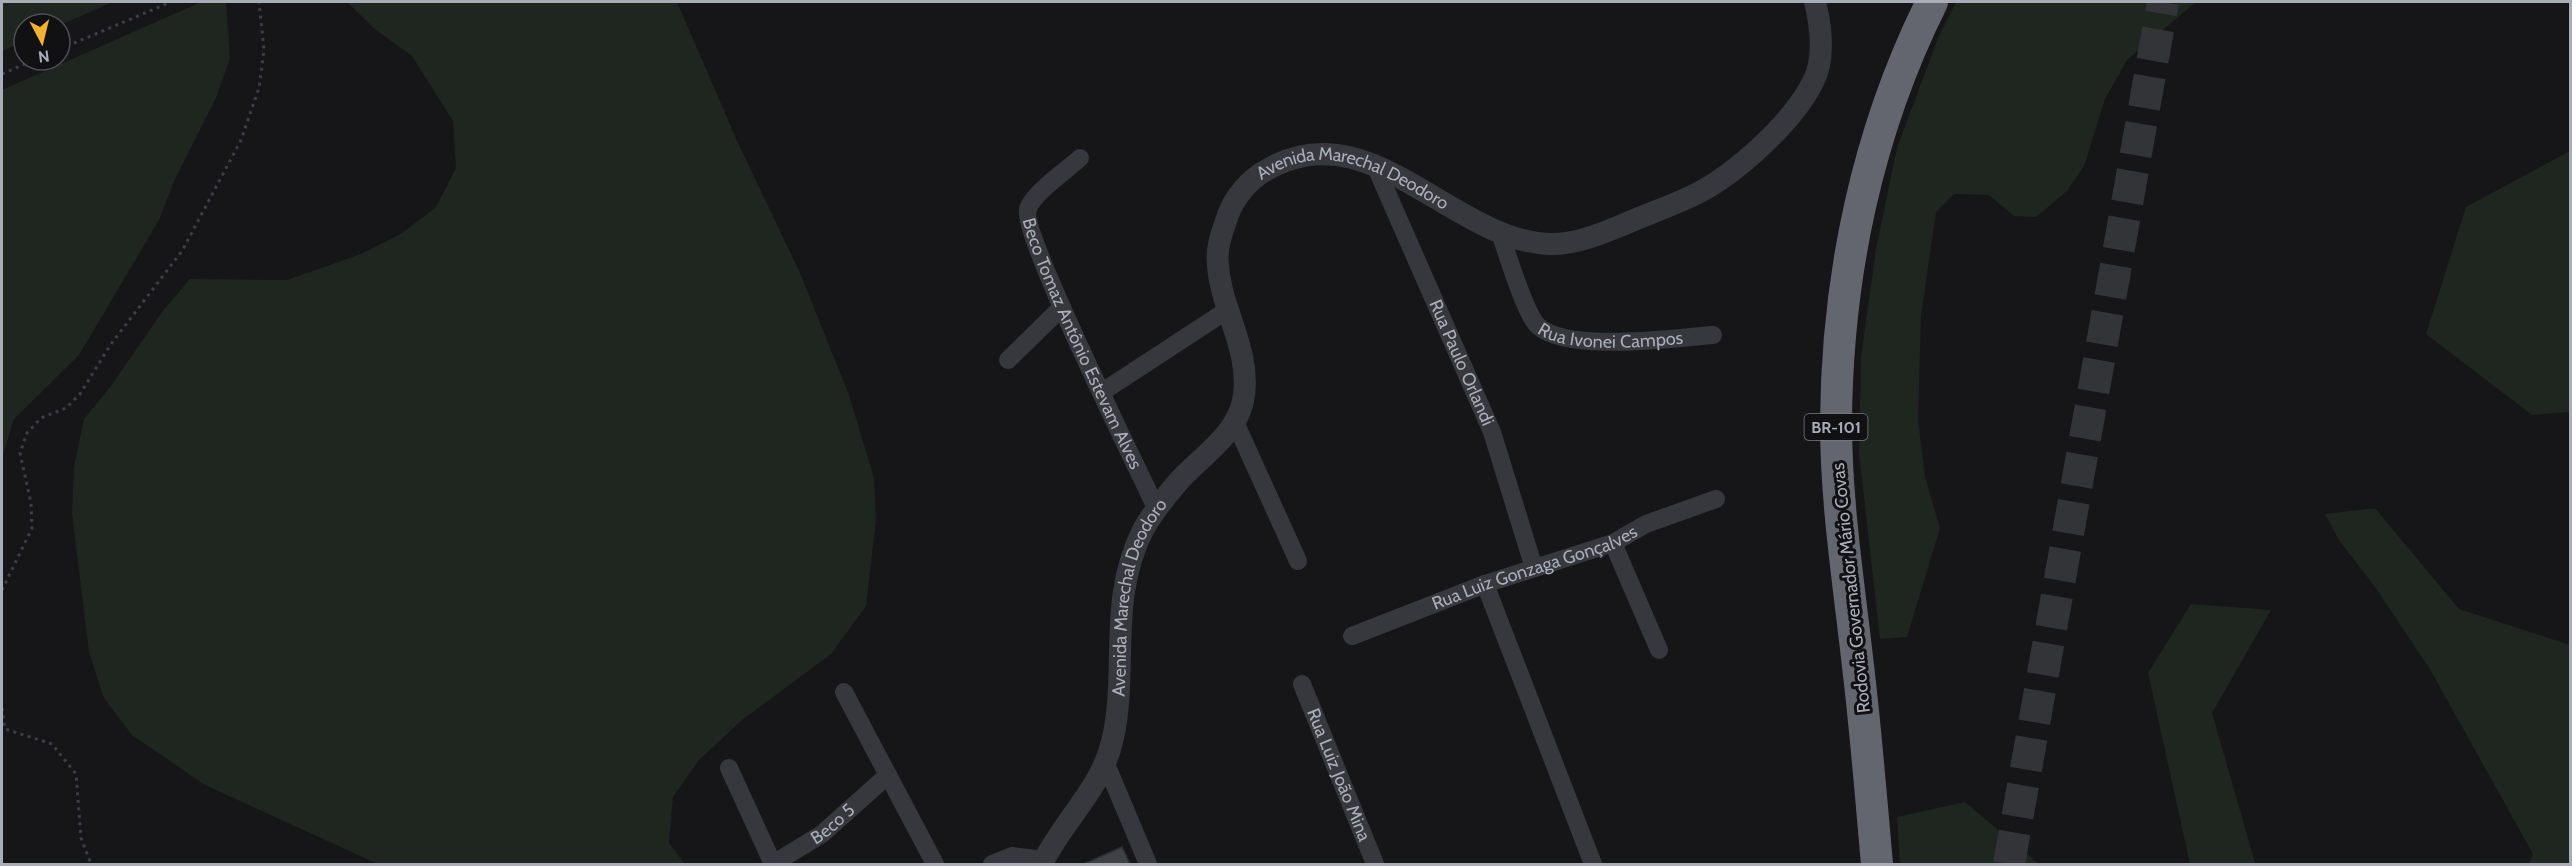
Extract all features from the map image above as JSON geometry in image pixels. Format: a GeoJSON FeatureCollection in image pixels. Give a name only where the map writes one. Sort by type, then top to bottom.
{"type":"FeatureCollection","features":[{"type":"Feature","properties":{"kind":"highway","name":"Rodovia Governador Mário Covas"},"geometry":{"type":"LineString","coordinates":[[1877,864],[1842,523],[1836,424],[1838,364],[1850,257],[1866,179],[1882,122],[1932,2]]}},
{"type":"Feature","properties":{"kind":"street","name":"Avenida Marechal Deodoro"},"geometry":{"type":"LineString","coordinates":[[1043,862],[1106,764],[1116,713],[1124,594],[1131,561],[1144,529],[1177,483],[1235,422],[1244,400],[1246,372],[1217,262],[1220,239],[1228,212],[1243,190],[1260,175],[1300,157],[1350,157],[1374,163],[1500,233],[1527,242],[1553,244],[1581,239],[1697,194],[1722,178],[1770,136],[1796,107],[1815,80],[1821,52],[1815,2]]}},
{"type":"Feature","properties":{"kind":"street","name":"Beco Tomaz Antônio Estevam Alves"},"geometry":{"type":"LineString","coordinates":[[1080,158],[1034,199],[1027,211],[1034,243],[1157,510]]}},
{"type":"Feature","properties":{"kind":"street","name":"Rua Paulo Orlandi"},"geometry":{"type":"LineString","coordinates":[[1374,163],[1492,432],[1534,568]]}},
{"type":"Feature","properties":{"kind":"street","name":"Rua Ivonei Campos"},"geometry":{"type":"LineString","coordinates":[[1500,233],[1528,309],[1537,325],[1551,334],[1568,340],[1591,341],[1713,335]]}},
{"type":"Feature","properties":{"kind":"street"},"geometry":{"type":"LineString","coordinates":[[1008,360],[1062,307]]}},
{"type":"Feature","properties":{"kind":"street"},"geometry":{"type":"LineString","coordinates":[[1102,392],[1229,309]]}},
{"type":"Feature","properties":{"kind":"street"},"geometry":{"type":"LineString","coordinates":[[1235,422],[1298,561]]}},
{"type":"Feature","properties":{"kind":"street","name":"Rua Luiz Gonzaga Gonçalves"},"geometry":{"type":"LineString","coordinates":[[1352,636],[1485,584],[1613,543],[1646,524],[1716,499]]}},
{"type":"Feature","properties":{"kind":"street"},"geometry":{"type":"LineString","coordinates":[[1613,543],[1659,650]]}},
{"type":"Feature","properties":{"kind":"street"},"geometry":{"type":"LineString","coordinates":[[1485,584],[1593,864]]}},
{"type":"Feature","properties":{"kind":"street","name":"Rua Luiz João Mina"},"geometry":{"type":"LineString","coordinates":[[1302,684],[1375,864]]}},
{"type":"Feature","properties":{"kind":"street"},"geometry":{"type":"LineString","coordinates":[[844,692],[935,864]]}},
{"type":"Feature","properties":{"kind":"street"},"geometry":{"type":"LineString","coordinates":[[1106,764],[1148,864]]}},
{"type":"Feature","properties":{"kind":"street"},"geometry":{"type":"LineString","coordinates":[[729,768],[773,864]]}},
{"type":"Feature","properties":{"kind":"street","name":"Beco 5"},"geometry":{"type":"LineString","coordinates":[[773,864],[822,834],[888,775]]}},
{"type":"Feature","properties":{"kind":"street"},"geometry":{"type":"LineString","coordinates":[[992,864],[1012,856],[1043,862]]}},
{"type":"Feature","properties":{"kind":"path"},"geometry":{"type":"LineString","coordinates":[[72,44],[171,2]]}},
{"type":"Feature","properties":{"kind":"path"},"geometry":{"type":"LineString","coordinates":[[2,590],[32,528],[31,503],[20,453],[27,433],[41,418],[66,408],[80,394],[111,344],[182,251],[241,140],[259,88],[264,50],[259,2]]}},
{"type":"Feature","properties":{"kind":"path"},"geometry":{"type":"LineString","coordinates":[[2,708],[5,729],[52,744],[76,774],[81,838],[91,864]]}},
{"type":"Feature","properties":{"kind":"shaded area"},"geometry":{"type":"Polygon","coordinates":[[[2,2],[113,2],[72,20],[72,12],[12,12],[12,46],[2,51],[2,2]]]}},
{"type":"Feature","properties":{"kind":"shaded area"},"geometry":{"type":"Polygon","coordinates":[[[201,2],[226,2],[230,58],[216,98],[175,179],[159,220],[79,355],[14,419],[2,458],[2,90],[43,72],[72,72],[72,59],[201,2]]]}},
{"type":"Feature","properties":{"kind":"shaded area"},"geometry":{"type":"Polygon","coordinates":[[[347,2],[677,2],[738,143],[800,273],[849,395],[874,478],[876,520],[866,606],[831,654],[742,720],[699,760],[673,797],[669,843],[685,864],[378,864],[205,785],[132,735],[104,698],[89,652],[72,514],[74,467],[84,419],[111,386],[162,312],[190,279],[287,280],[361,254],[401,234],[436,207],[456,168],[453,121],[412,56],[376,30],[347,2]]]}},
{"type":"Feature","properties":{"kind":"shaded area"},"geometry":{"type":"Polygon","coordinates":[[[1956,2],[2196,2],[2127,60],[2105,99],[2084,166],[2067,191],[2036,217],[2014,216],[1989,195],[1954,194],[1936,212],[1921,316],[1918,420],[1925,477],[1940,528],[1907,637],[1880,639],[1859,453],[1861,357],[1876,249],[1897,148],[1938,38],[1956,2]]]}},
{"type":"Feature","properties":{"kind":"shaded area"},"geometry":{"type":"Polygon","coordinates":[[[2570,151],[2570,412],[2532,415],[2426,334],[2466,207],[2570,151]]]}},
{"type":"Feature","properties":{"kind":"shaded area"},"geometry":{"type":"Polygon","coordinates":[[[2375,508],[2459,609],[2570,645],[2570,864],[2529,864],[2533,854],[2431,671],[2375,587],[2339,540],[2325,514],[2375,508]]]}},
{"type":"Feature","properties":{"kind":"shaded area"},"geometry":{"type":"Polygon","coordinates":[[[2191,604],[2271,610],[2212,713],[2255,863],[2259,864],[2190,864],[2148,673],[2191,604]]]}},
{"type":"Feature","properties":{"kind":"shaded area"},"geometry":{"type":"Polygon","coordinates":[[[1965,802],[2039,864],[1900,864],[1897,817],[1965,802]]]}},
{"type":"Feature","properties":{"kind":"building"},"geometry":{"type":"Polygon","coordinates":[[[1122,847],[1130,864],[1084,864],[1122,847]]]}},
{"type":"Feature","properties":{"kind":"tunnel"},"geometry":{"type":"LineString","coordinates":[[2009,864],[2163,2]]}}]}
